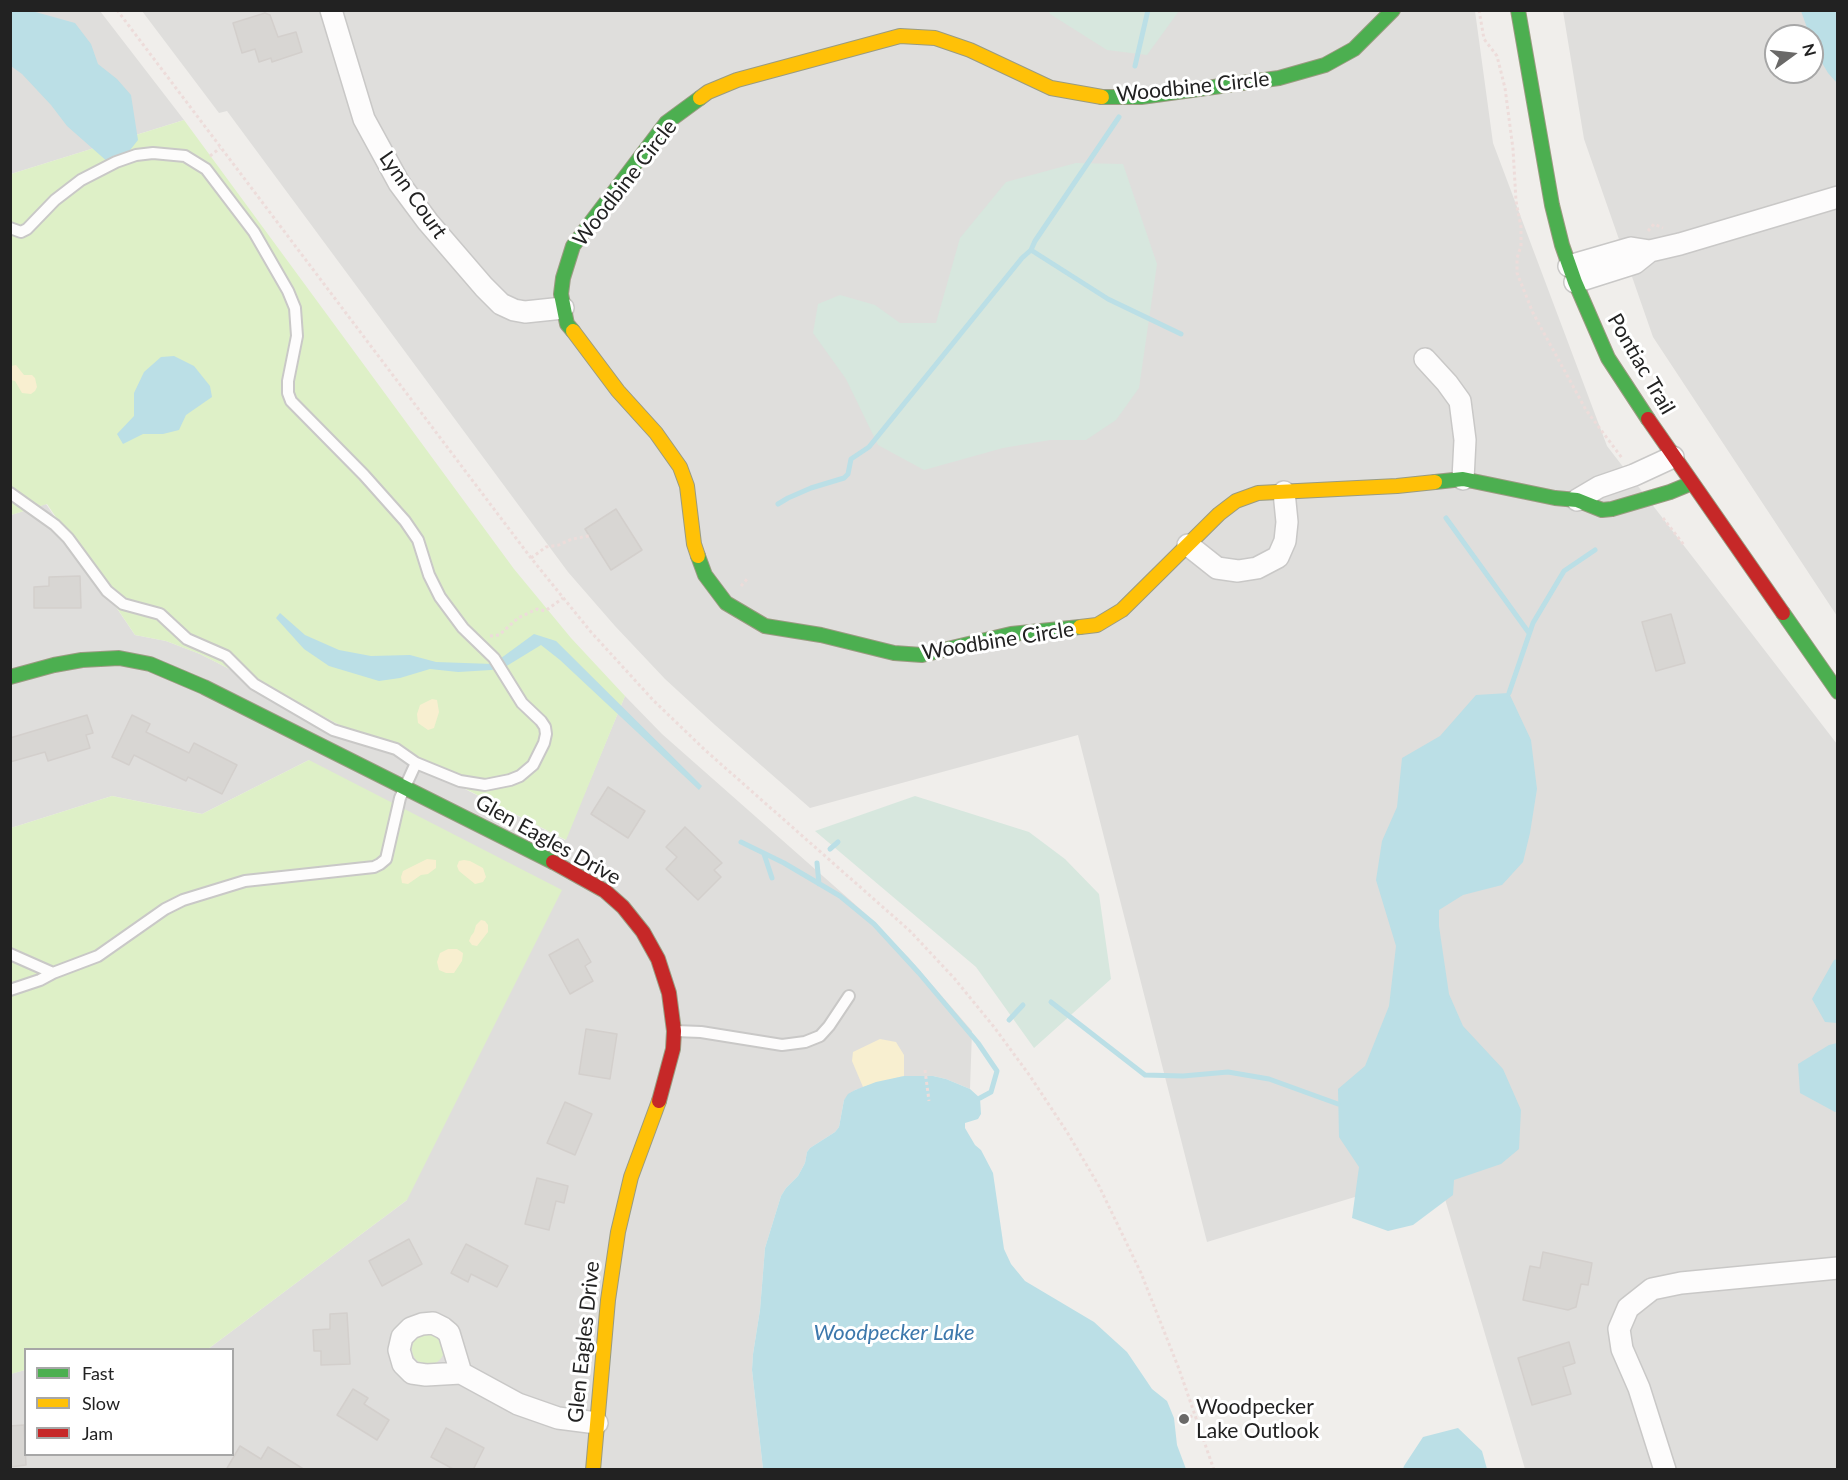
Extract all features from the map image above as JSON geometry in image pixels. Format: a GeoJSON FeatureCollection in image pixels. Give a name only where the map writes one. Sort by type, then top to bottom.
{"type":"FeatureCollection","features":[{"type":"Feature","properties":{"kind":"street","name":"Lynn Court"},"geometry":{"type":"LineString","coordinates":[[331,10],[364,119],[399,183],[428,222],[501,304],[525,312],[563,308]]}},
{"type":"Feature","properties":{"kind":"street","name":"Woodbine Circle"},"geometry":{"type":"LineString","coordinates":[[1393,10],[1354,49],[1325,65],[1279,78],[1141,97],[1099,97],[1051,87],[970,50],[935,38],[900,36],[737,80],[708,92],[666,123],[573,246],[562,278],[561,294],[567,324],[618,391],[656,433],[680,467],[687,486],[694,544],[705,575],[726,603],[765,626],[821,635],[894,653],[922,655],[1011,634],[1097,626],[1122,610],[1220,514],[1236,501],[1258,493],[1397,486],[1463,479],[1555,498],[1577,500],[1602,510],[1670,492],[1692,483]]}},
{"type":"Feature","properties":{"kind":"street","name":"Pontiac Trail"},"geometry":{"type":"LineString","coordinates":[[1518,10],[1552,205],[1572,274],[1608,358],[1673,457],[1838,692]]}},
{"type":"Feature","properties":{"kind":"street"},"geometry":{"type":"LineString","coordinates":[[1572,274],[1635,263],[1650,251],[1838,197]]}},
{"type":"Feature","properties":{"kind":"street"},"geometry":{"type":"LineString","coordinates":[[1425,358],[1460,401],[1465,440],[1463,479]]}},
{"type":"Feature","properties":{"kind":"street"},"geometry":{"type":"LineString","coordinates":[[1577,500],[1599,487],[1634,475],[1673,457]]}},
{"type":"Feature","properties":{"kind":"street"},"geometry":{"type":"LineString","coordinates":[[1188,544],[1216,568],[1238,571],[1257,568],[1278,556],[1285,541],[1287,522],[1284,492]]}},
{"type":"Feature","properties":{"kind":"street","name":"Glen Eagles Drive"},"geometry":{"type":"LineString","coordinates":[[10,677],[82,660],[119,658],[150,664],[204,687],[535,852],[605,891],[623,907],[643,932],[658,959],[669,993],[674,1031],[670,1066],[631,1177],[618,1232],[608,1300],[593,1470]]}},
{"type":"Feature","properties":{"kind":"street"},"geometry":{"type":"LineString","coordinates":[[1665,1470],[1639,1388],[1622,1349],[1619,1329],[1628,1308],[1652,1289],[1681,1282],[1838,1268]]}},
{"type":"Feature","properties":{"kind":"street"},"geometry":{"type":"LineString","coordinates":[[461,1373],[518,1404],[558,1418],[597,1423]]}},
{"type":"Feature","properties":{"kind":"lane"},"geometry":{"type":"LineString","coordinates":[[10,228],[21,232],[27,229],[55,200],[81,180],[116,162],[153,153],[185,156],[206,169],[254,232],[295,308],[297,336],[288,381],[291,401],[307,415],[405,521],[418,540],[429,575],[440,597],[463,628],[494,658],[522,703],[541,720],[546,734],[544,743],[533,765],[520,776],[485,784],[460,781],[416,763],[396,749],[333,730],[254,684],[226,656],[187,639],[160,614],[123,604],[107,591],[68,538],[55,525],[10,493]]}},
{"type":"Feature","properties":{"kind":"lane"},"geometry":{"type":"LineString","coordinates":[[10,990],[98,956],[165,909],[183,900],[245,881],[375,867],[386,859],[405,787],[416,763]]}},
{"type":"Feature","properties":{"kind":"lane"},"geometry":{"type":"LineString","coordinates":[[10,954],[53,973]]}},
{"type":"Feature","properties":{"kind":"lane"},"geometry":{"type":"LineString","coordinates":[[674,1031],[701,1032],[782,1045],[805,1042],[820,1036],[849,996]]}},
{"type":"Feature","properties":{"kind":"path"},"geometry":{"type":"LineString","coordinates":[[117,10],[531,558],[621,666],[696,742],[910,931],[954,978],[994,1027],[1067,1132],[1099,1186],[1141,1273],[1179,1369],[1214,1470]]}},
{"type":"Feature","properties":{"kind":"path"},"geometry":{"type":"LineString","coordinates":[[531,558],[551,546],[590,536]]}},
{"type":"Feature","properties":{"kind":"path"},"geometry":{"type":"LineString","coordinates":[[463,628],[488,636],[499,635],[518,618],[537,609],[545,611],[563,598]]}},
{"type":"Feature","properties":{"kind":"path"},"geometry":{"type":"LineString","coordinates":[[925,1070],[929,1101]]}},
{"type":"Feature","properties":{"kind":"path"},"geometry":{"type":"LineString","coordinates":[[1184,1419],[1195,1415]]}},
{"type":"Feature","properties":{"kind":"shaded area"},"geometry":{"type":"Polygon","coordinates":[[[1049,10],[1179,11],[1147,55],[1107,50],[1050,14],[1049,10]]]}},
{"type":"Feature","properties":{"kind":"shaded area"},"geometry":{"type":"Polygon","coordinates":[[[11,11],[100,11],[184,120],[11,174],[11,11]]]}},
{"type":"Feature","properties":{"kind":"shaded area"},"geometry":{"type":"Polygon","coordinates":[[[142,11],[1475,11],[1493,143],[1607,446],[1837,744],[1837,1469],[1525,1469],[1437,1172],[1207,1242],[1078,735],[810,808],[665,679],[568,572],[227,111],[219,113],[142,11]]]}},
{"type":"Feature","properties":{"kind":"shaded area"},"geometry":{"type":"Polygon","coordinates":[[[1563,11],[1837,11],[1837,616],[1653,337],[1584,139],[1563,11]]]}},
{"type":"Feature","properties":{"kind":"shaded area"},"geometry":{"type":"Polygon","coordinates":[[[1076,163],[1123,164],[1157,264],[1139,388],[1116,420],[1086,440],[1050,440],[1003,448],[924,470],[878,445],[846,379],[813,333],[818,304],[840,295],[875,305],[900,323],[936,323],[960,238],[1006,182],[1076,163]]]}},
{"type":"Feature","properties":{"kind":"shaded area"},"geometry":{"type":"Polygon","coordinates":[[[46,504],[135,635],[166,641],[200,654],[565,840],[625,696],[662,734],[867,915],[909,958],[972,1031],[970,1089],[933,1076],[904,1076],[855,1090],[844,1100],[839,1127],[810,1148],[798,1176],[781,1196],[765,1248],[760,1310],[753,1354],[752,1370],[763,1469],[11,1469],[10,1374],[24,1370],[24,1456],[234,1456],[234,1348],[209,1348],[407,1200],[309,760],[202,814],[112,796],[11,828],[11,515],[46,504]]]}},
{"type":"Feature","properties":{"kind":"shaded area"},"geometry":{"type":"Polygon","coordinates":[[[915,796],[1029,832],[1065,859],[1099,894],[1111,979],[1034,1048],[976,967],[815,831],[915,796]]]}},
{"type":"Feature","properties":{"kind":"green space"},"geometry":{"type":"Polygon","coordinates":[[[184,120],[514,569],[571,638],[625,696],[566,840],[200,654],[166,641],[135,635],[47,504],[11,515],[11,174],[184,120]]]}},
{"type":"Feature","properties":{"kind":"green space"},"geometry":{"type":"Polygon","coordinates":[[[309,760],[562,890],[407,1200],[209,1348],[24,1348],[24,1370],[11,1374],[11,828],[112,796],[202,814],[309,760]]]}},
{"type":"Feature","properties":{"kind":"green space"},"geometry":{"type":"Polygon","coordinates":[[[428,1333],[439,1338],[444,1349],[439,1360],[428,1365],[417,1360],[412,1349],[417,1338],[428,1333]]]}},
{"type":"Feature","properties":{"kind":"sand"},"geometry":{"type":"Polygon","coordinates":[[[16,365],[24,375],[32,375],[35,378],[37,387],[31,394],[22,393],[15,381],[11,380],[11,366],[16,365]]]}},
{"type":"Feature","properties":{"kind":"sand"},"geometry":{"type":"Polygon","coordinates":[[[432,699],[437,700],[439,712],[434,728],[428,730],[418,723],[417,714],[420,705],[432,699]]]}},
{"type":"Feature","properties":{"kind":"sand"},"geometry":{"type":"Polygon","coordinates":[[[427,859],[436,860],[436,868],[408,884],[402,883],[403,871],[427,859]]]}},
{"type":"Feature","properties":{"kind":"sand"},"geometry":{"type":"Polygon","coordinates":[[[464,860],[483,868],[486,877],[483,882],[475,884],[459,871],[457,866],[459,861],[464,860]]]}},
{"type":"Feature","properties":{"kind":"sand"},"geometry":{"type":"Polygon","coordinates":[[[481,920],[488,925],[488,932],[477,946],[472,945],[469,941],[476,925],[481,920]]]}},
{"type":"Feature","properties":{"kind":"sand"},"geometry":{"type":"Polygon","coordinates":[[[448,949],[457,949],[463,953],[462,961],[454,973],[439,970],[437,962],[440,953],[448,949]]]}},
{"type":"Feature","properties":{"kind":"sand"},"geometry":{"type":"Polygon","coordinates":[[[880,1039],[896,1042],[904,1055],[904,1076],[863,1087],[852,1061],[853,1052],[880,1039]]]}},
{"type":"Feature","properties":{"kind":"water"},"geometry":{"type":"Polygon","coordinates":[[[10,11],[32,11],[75,23],[91,44],[98,64],[117,79],[131,95],[138,140],[127,154],[109,163],[67,126],[51,105],[22,74],[11,66],[10,11]]]}},
{"type":"Feature","properties":{"kind":"water"},"geometry":{"type":"Polygon","coordinates":[[[1801,11],[1837,11],[1837,83],[1824,66],[1824,24],[1806,24],[1801,11]]]}},
{"type":"Feature","properties":{"kind":"water"},"geometry":{"type":"Polygon","coordinates":[[[174,356],[194,366],[210,386],[212,397],[186,415],[179,430],[163,434],[143,434],[123,444],[117,434],[134,416],[134,393],[144,372],[161,357],[174,356]]]}},
{"type":"Feature","properties":{"kind":"water"},"geometry":{"type":"Polygon","coordinates":[[[280,613],[305,635],[339,650],[371,656],[410,655],[436,662],[493,664],[534,634],[556,641],[702,786],[699,790],[541,645],[505,667],[458,672],[430,669],[400,678],[379,681],[329,666],[304,649],[276,618],[280,613]]]}},
{"type":"Feature","properties":{"kind":"water"},"geometry":{"type":"Polygon","coordinates":[[[1509,693],[1531,740],[1537,789],[1523,862],[1502,885],[1463,895],[1439,910],[1439,926],[1449,994],[1463,1026],[1503,1069],[1521,1110],[1519,1149],[1501,1164],[1454,1180],[1453,1195],[1413,1225],[1388,1231],[1352,1218],[1359,1167],[1339,1137],[1338,1089],[1365,1066],[1389,1006],[1396,946],[1376,880],[1382,841],[1397,807],[1402,758],[1440,736],[1476,695],[1509,693]]]}},
{"type":"Feature","properties":{"kind":"water"},"geometry":{"type":"Polygon","coordinates":[[[1837,959],[1837,1023],[1825,1022],[1812,999],[1834,960],[1837,959]]]}},
{"type":"Feature","properties":{"kind":"water"},"geometry":{"type":"Polygon","coordinates":[[[1837,1043],[1838,1111],[1835,1112],[1800,1093],[1798,1064],[1829,1045],[1837,1043]]]}},
{"type":"Feature","properties":{"kind":"water","name":"Woodpecker Lake"},"geometry":{"type":"Polygon","coordinates":[[[904,1076],[933,1076],[946,1079],[970,1089],[980,1098],[981,1114],[978,1119],[965,1123],[965,1128],[975,1145],[981,1150],[993,1173],[1004,1249],[1011,1264],[1025,1281],[1094,1322],[1127,1352],[1152,1389],[1167,1401],[1174,1418],[1177,1445],[1186,1469],[763,1469],[752,1370],[753,1354],[760,1310],[765,1248],[781,1196],[798,1176],[810,1148],[839,1127],[844,1100],[848,1094],[876,1082],[904,1076]]]}},
{"type":"Feature","properties":{"kind":"water"},"geometry":{"type":"Polygon","coordinates":[[[1458,1428],[1482,1451],[1487,1469],[1403,1469],[1423,1437],[1458,1428]]]}},
{"type":"Feature","properties":{"kind":"building"},"geometry":{"type":"Polygon","coordinates":[[[265,13],[270,15],[278,37],[296,32],[302,52],[272,62],[271,58],[259,62],[255,49],[242,53],[233,23],[265,13]]]}},
{"type":"Feature","properties":{"kind":"building"},"geometry":{"type":"Polygon","coordinates":[[[616,509],[642,550],[611,570],[585,529],[616,509]]]}},
{"type":"Feature","properties":{"kind":"building"},"geometry":{"type":"Polygon","coordinates":[[[80,576],[81,608],[34,608],[34,587],[49,586],[49,577],[80,576]]]}},
{"type":"Feature","properties":{"kind":"building"},"geometry":{"type":"Polygon","coordinates":[[[1671,614],[1685,663],[1656,671],[1642,622],[1671,614]]]}},
{"type":"Feature","properties":{"kind":"building"},"geometry":{"type":"Polygon","coordinates":[[[87,715],[93,733],[86,735],[90,748],[48,761],[45,752],[10,762],[10,738],[87,715]]]}},
{"type":"Feature","properties":{"kind":"building"},"geometry":{"type":"Polygon","coordinates":[[[132,715],[150,724],[146,732],[189,753],[194,743],[237,765],[222,794],[188,777],[186,781],[134,755],[129,765],[112,757],[132,715]]]}},
{"type":"Feature","properties":{"kind":"building"},"geometry":{"type":"Polygon","coordinates":[[[608,787],[645,811],[628,838],[591,814],[608,787]]]}},
{"type":"Feature","properties":{"kind":"building"},"geometry":{"type":"Polygon","coordinates":[[[685,827],[722,863],[714,870],[721,877],[698,900],[666,869],[677,857],[666,847],[685,827]]]}},
{"type":"Feature","properties":{"kind":"building"},"geometry":{"type":"Polygon","coordinates":[[[578,939],[591,962],[585,966],[593,981],[570,994],[549,955],[578,939]]]}},
{"type":"Feature","properties":{"kind":"building"},"geometry":{"type":"Polygon","coordinates":[[[586,1029],[617,1034],[610,1079],[579,1074],[586,1029]]]}},
{"type":"Feature","properties":{"kind":"building"},"geometry":{"type":"Polygon","coordinates":[[[565,1102],[592,1114],[575,1155],[547,1143],[565,1102]]]}},
{"type":"Feature","properties":{"kind":"building"},"geometry":{"type":"Polygon","coordinates":[[[537,1178],[568,1186],[564,1203],[556,1201],[549,1230],[525,1224],[537,1178]]]}},
{"type":"Feature","properties":{"kind":"building"},"geometry":{"type":"Polygon","coordinates":[[[409,1239],[422,1264],[382,1286],[369,1261],[409,1239]]]}},
{"type":"Feature","properties":{"kind":"building"},"geometry":{"type":"Polygon","coordinates":[[[466,1244],[508,1266],[497,1287],[471,1274],[468,1282],[451,1273],[466,1244]]]}},
{"type":"Feature","properties":{"kind":"building"},"geometry":{"type":"Polygon","coordinates":[[[1543,1252],[1592,1263],[1588,1285],[1581,1284],[1576,1307],[1568,1310],[1523,1300],[1530,1266],[1540,1268],[1543,1252]]]}},
{"type":"Feature","properties":{"kind":"building"},"geometry":{"type":"Polygon","coordinates":[[[347,1313],[350,1364],[321,1365],[321,1351],[314,1351],[313,1330],[330,1329],[330,1314],[347,1313]]]}},
{"type":"Feature","properties":{"kind":"building"},"geometry":{"type":"Polygon","coordinates":[[[1569,1342],[1575,1363],[1563,1367],[1571,1394],[1532,1405],[1518,1358],[1569,1342]]]}},
{"type":"Feature","properties":{"kind":"building"},"geometry":{"type":"Polygon","coordinates":[[[353,1389],[368,1398],[364,1404],[389,1420],[377,1440],[337,1415],[353,1389]]]}},
{"type":"Feature","properties":{"kind":"building"},"geometry":{"type":"Polygon","coordinates":[[[24,1425],[26,1465],[10,1467],[10,1426],[24,1425]]]}},
{"type":"Feature","properties":{"kind":"building"},"geometry":{"type":"Polygon","coordinates":[[[446,1428],[484,1448],[473,1470],[455,1470],[431,1457],[446,1428]]]}},
{"type":"Feature","properties":{"kind":"building"},"geometry":{"type":"Polygon","coordinates":[[[240,1446],[261,1459],[268,1447],[305,1470],[226,1470],[240,1446]]]}},
{"type":"Feature","properties":{"kind":"waterway"},"geometry":{"type":"LineString","coordinates":[[1135,66],[1148,10]]}},
{"type":"Feature","properties":{"kind":"waterway"},"geometry":{"type":"LineString","coordinates":[[778,504],[811,488],[844,478],[848,474],[851,459],[869,447],[1022,258],[1031,250],[1119,117]]}},
{"type":"Feature","properties":{"kind":"waterway"},"geometry":{"type":"LineString","coordinates":[[1031,250],[1108,299],[1181,334]]}},
{"type":"Feature","properties":{"kind":"waterway"},"geometry":{"type":"LineString","coordinates":[[1446,518],[1529,633]]}},
{"type":"Feature","properties":{"kind":"waterway"},"geometry":{"type":"LineString","coordinates":[[1509,693],[1533,623],[1564,571],[1595,550]]}},
{"type":"Feature","properties":{"kind":"waterway"},"geometry":{"type":"LineString","coordinates":[[741,842],[784,863],[840,896],[874,924],[978,1043],[997,1071],[991,1092],[980,1098]]}},
{"type":"Feature","properties":{"kind":"waterway"},"geometry":{"type":"LineString","coordinates":[[830,849],[838,842]]}},
{"type":"Feature","properties":{"kind":"waterway"},"geometry":{"type":"LineString","coordinates":[[764,854],[772,878]]}},
{"type":"Feature","properties":{"kind":"waterway"},"geometry":{"type":"LineString","coordinates":[[817,863],[819,884]]}},
{"type":"Feature","properties":{"kind":"waterway"},"geometry":{"type":"LineString","coordinates":[[1051,1002],[1145,1075],[1183,1076],[1228,1072],[1269,1079],[1338,1104]]}},
{"type":"Feature","properties":{"kind":"waterway"},"geometry":{"type":"LineString","coordinates":[[1009,1020],[1023,1005]]}},
{"type":"Feature","properties":{"kind":"traffic: fast"},"geometry":{"type":"LineString","coordinates":[[1102,97],[1141,97],[1279,78],[1325,65],[1354,49],[1393,10]]}},
{"type":"Feature","properties":{"kind":"traffic: fast"},"geometry":{"type":"LineString","coordinates":[[1518,10],[1552,205],[1562,245],[1575,282],[1608,358],[1648,419]]}},
{"type":"Feature","properties":{"kind":"traffic: fast"},"geometry":{"type":"LineString","coordinates":[[573,331],[567,324],[561,294],[563,278],[573,246],[666,123],[700,98]]}},
{"type":"Feature","properties":{"kind":"traffic: fast"},"geometry":{"type":"LineString","coordinates":[[1435,482],[1463,479],[1555,498],[1577,500],[1602,510],[1670,492],[1692,483]]}},
{"type":"Feature","properties":{"kind":"traffic: fast"},"geometry":{"type":"LineString","coordinates":[[698,556],[705,575],[726,603],[765,626],[821,635],[894,653],[922,655],[1011,634],[1080,627]]}},
{"type":"Feature","properties":{"kind":"traffic: fast"},"geometry":{"type":"LineString","coordinates":[[1783,613],[1838,692]]}},
{"type":"Feature","properties":{"kind":"traffic: fast"},"geometry":{"type":"LineString","coordinates":[[10,677],[82,660],[119,658],[150,664],[204,687],[553,862]]}},
{"type":"Feature","properties":{"kind":"traffic: slow"},"geometry":{"type":"LineString","coordinates":[[700,98],[708,92],[737,80],[900,36],[935,38],[970,50],[1051,88],[1102,97]]}},
{"type":"Feature","properties":{"kind":"traffic: slow"},"geometry":{"type":"LineString","coordinates":[[573,331],[618,391],[656,433],[680,467],[687,486],[694,544],[698,556]]}},
{"type":"Feature","properties":{"kind":"traffic: slow"},"geometry":{"type":"LineString","coordinates":[[1080,627],[1097,625],[1122,610],[1219,514],[1236,501],[1258,493],[1435,482]]}},
{"type":"Feature","properties":{"kind":"traffic: slow"},"geometry":{"type":"LineString","coordinates":[[593,1470],[608,1300],[618,1232],[631,1177],[659,1101]]}},
{"type":"Feature","properties":{"kind":"traffic: jam"},"geometry":{"type":"LineString","coordinates":[[1648,419],[1783,613]]}},
{"type":"Feature","properties":{"kind":"traffic: jam"},"geometry":{"type":"LineString","coordinates":[[553,862],[605,891],[623,907],[643,932],[658,959],[669,993],[674,1031],[673,1049],[659,1101]]}},
{"type":"Feature","properties":{"kind":"place","name":"Woodpecker Lake Outlook"},"geometry":{"type":"Point","coordinates":[1184,1419]}}]}
